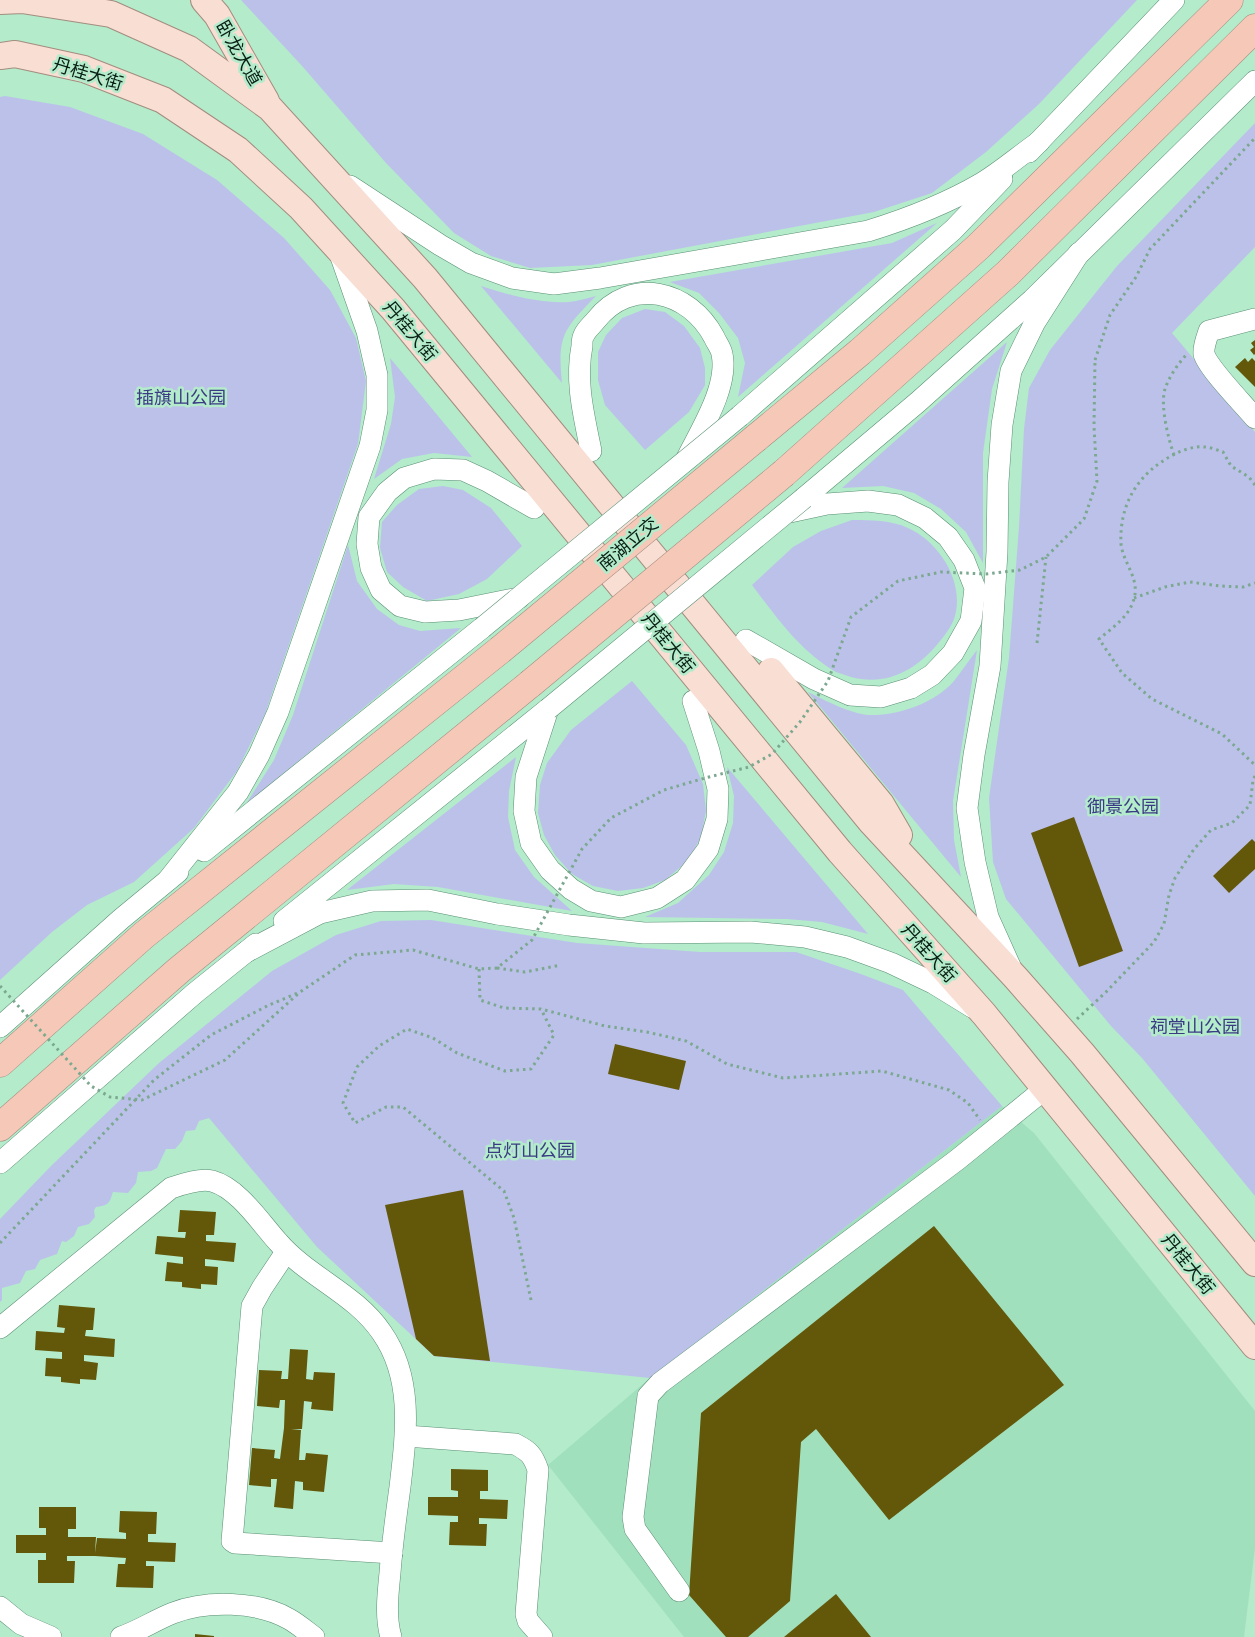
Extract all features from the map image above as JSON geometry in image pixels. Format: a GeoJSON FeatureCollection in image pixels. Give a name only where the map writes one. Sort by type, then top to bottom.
{"type":"FeatureCollection","features":[{"type":"Feature","properties":{"kind":"highway","name":"南湖立交"},"geometry":{"type":"LineString","coordinates":[[0,1062],[144,935],[500,650],[860,352],[978,247],[1229,0]]}},
{"type":"Feature","properties":{"kind":"highway"},"geometry":{"type":"LineString","coordinates":[[0,1127],[179,970],[530,684],[784,473],[1008,274],[1255,28]]}},
{"type":"Feature","properties":{"kind":"main road"},"geometry":{"type":"LineString","coordinates":[[0,1],[22,0],[111,14],[189,49],[270,108],[425,278],[872,823],[1063,1031],[1255,1263]]}},
{"type":"Feature","properties":{"kind":"main road","name":"卧龙大道"},"geometry":{"type":"LineString","coordinates":[[204,0],[217,15],[270,108]]}},
{"type":"Feature","properties":{"kind":"main road","name":"丹桂大街"},"geometry":{"type":"LineString","coordinates":[[0,56],[15,54],[84,69],[162,100],[238,150],[301,208],[400,317],[840,852],[984,1014],[1046,1088],[1255,1346]]}},
{"type":"Feature","properties":{"kind":"main road"},"geometry":{"type":"LineString","coordinates":[[373,221],[444,273],[880,804],[928,883]]}},
{"type":"Feature","properties":{"kind":"main road"},"geometry":{"type":"LineString","coordinates":[[369,283],[393,337],[823,858],[898,917]]}},
{"type":"Feature","properties":{"kind":"street"},"geometry":{"type":"LineString","coordinates":[[0,1027],[121,919],[168,880],[519,598],[740,416],[952,230],[1174,0]]}},
{"type":"Feature","properties":{"kind":"street"},"geometry":{"type":"LineString","coordinates":[[0,1163],[195,993],[548,709],[918,402],[1032,300],[1255,81]]}},
{"type":"Feature","properties":{"kind":"street"},"geometry":{"type":"LineString","coordinates":[[331,174],[471,263],[512,278],[554,284],[600,278],[858,232],[905,220],[982,183],[1039,142]]}},
{"type":"Feature","properties":{"kind":"street"},"geometry":{"type":"LineString","coordinates":[[168,880],[238,792],[259,754],[278,712],[370,446],[377,410],[377,375],[367,331],[338,249]]}},
{"type":"Feature","properties":{"kind":"street"},"geometry":{"type":"LineString","coordinates":[[1016,978],[988,918],[974,862],[967,808],[974,755],[990,666],[1002,425],[1011,371],[1035,322],[1079,253]]}},
{"type":"Feature","properties":{"kind":"street"},"geometry":{"type":"LineString","coordinates":[[590,451],[580,394],[578,364],[584,335],[605,309],[628,296],[655,292],[682,302],[689,308],[707,325],[722,354],[722,378],[713,407],[686,460]]}},
{"type":"Feature","properties":{"kind":"street"},"geometry":{"type":"LineString","coordinates":[[1255,319],[1208,331],[1204,352],[1208,361],[1255,418]]}},
{"type":"Feature","properties":{"kind":"street"},"geometry":{"type":"LineString","coordinates":[[519,598],[459,610],[425,612],[400,606],[381,590],[371,568],[367,544],[369,517],[387,492],[404,478],[434,469],[463,470],[487,481],[534,508]]}},
{"type":"Feature","properties":{"kind":"street"},"geometry":{"type":"LineString","coordinates":[[746,640],[814,679],[850,696],[881,697],[911,688],[932,675],[953,653],[971,621],[975,588],[964,560],[948,538],[925,518],[898,505],[868,501],[827,504],[785,514]]}},
{"type":"Feature","properties":{"kind":"street"},"geometry":{"type":"LineString","coordinates":[[548,709],[526,777],[524,811],[531,843],[550,870],[571,890],[591,901],[620,906],[657,898],[685,880],[708,849],[717,819],[718,789],[709,751],[693,701]]}},
{"type":"Feature","properties":{"kind":"street"},"geometry":{"type":"LineString","coordinates":[[246,952],[320,912],[372,901],[428,900],[560,924],[644,933],[751,932],[805,937],[848,947],[891,963],[933,983],[984,1014]]}},
{"type":"Feature","properties":{"kind":"street"},"geometry":{"type":"LineString","coordinates":[[679,1591],[635,1530],[633,1517],[648,1396],[660,1383],[982,1141],[1046,1088]]}},
{"type":"Feature","properties":{"kind":"street"},"geometry":{"type":"LineString","coordinates":[[0,1156],[55,1117]]}},
{"type":"Feature","properties":{"kind":"street"},"geometry":{"type":"LineString","coordinates":[[0,1328],[171,1188],[184,1183],[211,1181],[237,1195],[286,1252],[340,1291],[365,1314],[382,1333],[396,1360],[404,1388],[406,1436],[388,1595],[391,1637]]}},
{"type":"Feature","properties":{"kind":"street"},"geometry":{"type":"LineString","coordinates":[[286,1252],[252,1306],[232,1541],[235,1543],[392,1553]]}},
{"type":"Feature","properties":{"kind":"street"},"geometry":{"type":"LineString","coordinates":[[406,1436],[514,1444],[527,1450],[534,1459],[538,1470],[526,1614],[528,1621],[542,1637]]}},
{"type":"Feature","properties":{"kind":"street"},"geometry":{"type":"LineString","coordinates":[[121,1637],[175,1612],[205,1605],[235,1604],[262,1609],[289,1618],[314,1637]]}},
{"type":"Feature","properties":{"kind":"street"},"geometry":{"type":"LineString","coordinates":[[0,1607],[21,1624],[51,1637]]}},
{"type":"Feature","properties":{"kind":"path"},"geometry":{"type":"LineString","coordinates":[[497,968],[532,940],[582,849],[611,818],[664,790],[750,767],[772,754],[800,722],[828,681],[852,618],[898,581],[942,572],[986,574],[1020,570],[1046,557],[1084,519],[1097,481],[1094,426],[1096,360],[1110,315],[1136,277],[1150,250],[1255,138]]}},
{"type":"Feature","properties":{"kind":"path"},"geometry":{"type":"LineString","coordinates":[[1174,455],[1168,437],[1165,416],[1165,390],[1179,363],[1208,331]]}},
{"type":"Feature","properties":{"kind":"path"},"geometry":{"type":"LineString","coordinates":[[1255,485],[1249,477],[1231,466],[1223,452],[1203,447],[1184,449],[1161,461],[1142,477],[1128,501],[1121,525],[1122,547],[1135,582],[1134,598],[1128,611],[1117,625],[1099,639],[1122,673],[1152,699],[1222,734],[1255,765]]}},
{"type":"Feature","properties":{"kind":"path"},"geometry":{"type":"LineString","coordinates":[[1037,643],[1046,557]]}},
{"type":"Feature","properties":{"kind":"path"},"geometry":{"type":"LineString","coordinates":[[1134,598],[1165,587],[1190,582],[1242,587],[1255,583]]}},
{"type":"Feature","properties":{"kind":"path"},"geometry":{"type":"LineString","coordinates":[[1063,1031],[1106,992],[1154,942],[1164,924],[1169,895],[1175,878],[1194,849],[1211,830],[1232,823],[1250,805],[1255,776]]}},
{"type":"Feature","properties":{"kind":"path"},"geometry":{"type":"LineString","coordinates":[[0,986],[91,1086],[110,1097],[142,1100],[225,1060],[300,992],[355,955],[413,950],[479,969],[497,968],[525,972],[562,965]]}},
{"type":"Feature","properties":{"kind":"path"},"geometry":{"type":"LineString","coordinates":[[479,969],[480,1000],[504,1008],[541,1009],[604,1026],[647,1032],[686,1041],[727,1064],[783,1078],[882,1071],[950,1090],[968,1103],[981,1122],[982,1141]]}},
{"type":"Feature","properties":{"kind":"path"},"geometry":{"type":"LineString","coordinates":[[0,1243],[154,1080],[211,1035],[269,1005],[300,992]]}},
{"type":"Feature","properties":{"kind":"path"},"geometry":{"type":"LineString","coordinates":[[531,1300],[514,1218],[504,1191],[403,1106],[386,1107],[355,1123],[343,1103],[357,1067],[379,1046],[407,1029],[433,1038],[457,1053],[505,1071],[531,1068],[554,1035],[541,1009]]}},
{"type":"Feature","properties":{"kind":"shaded area"},"geometry":{"type":"Polygon","coordinates":[[[1002,1106],[1034,1133],[1255,1411],[1255,1548],[1244,1637],[684,1637],[548,1465],[650,1378],[1002,1106]]]}},
{"type":"Feature","properties":{"kind":"green space"},"geometry":{"type":"Polygon","coordinates":[[[241,0],[1137,0],[1039,104],[986,152],[932,193],[874,212],[592,265],[530,268],[491,256],[454,233],[386,163],[303,67],[241,0]]]}},
{"type":"Feature","properties":{"kind":"green space","name":"插旗山公园"},"geometry":{"type":"Polygon","coordinates":[[[5,96],[70,107],[143,134],[217,180],[284,238],[330,290],[356,338],[366,381],[358,444],[265,714],[237,771],[194,828],[134,882],[87,905],[52,932],[0,980],[0,97],[5,96]]]}},
{"type":"Feature","properties":{"kind":"green space","name":"御景公园"},"geometry":{"type":"Polygon","coordinates":[[[1255,123],[1255,247],[1172,333],[1255,432],[1255,1196],[1142,1058],[1111,1026],[1006,899],[993,862],[989,798],[1009,658],[1024,429],[1029,388],[1050,350],[1117,266],[1255,123]]]}},
{"type":"Feature","properties":{"kind":"green space"},"geometry":{"type":"Polygon","coordinates":[[[937,223],[738,397],[745,363],[738,338],[719,313],[699,293],[670,282],[892,243],[937,223]]]}},
{"type":"Feature","properties":{"kind":"green space"},"geometry":{"type":"Polygon","coordinates":[[[481,286],[514,296],[547,302],[569,302],[596,296],[576,317],[565,334],[561,354],[562,383],[481,286]]]}},
{"type":"Feature","properties":{"kind":"green space"},"geometry":{"type":"Polygon","coordinates":[[[645,309],[665,312],[684,326],[700,348],[705,368],[705,385],[689,412],[645,450],[605,405],[598,380],[598,352],[606,335],[622,318],[645,309]]]}},
{"type":"Feature","properties":{"kind":"green space"},"geometry":{"type":"Polygon","coordinates":[[[1007,342],[992,389],[983,453],[983,563],[966,532],[941,509],[914,493],[883,486],[842,488],[1007,342]]]}},
{"type":"Feature","properties":{"kind":"green space"},"geometry":{"type":"Polygon","coordinates":[[[390,358],[472,457],[434,453],[402,459],[374,479],[391,424],[395,397],[390,358]]]}},
{"type":"Feature","properties":{"kind":"green space"},"geometry":{"type":"Polygon","coordinates":[[[443,486],[463,490],[491,508],[522,546],[487,579],[459,594],[427,601],[403,587],[387,572],[380,548],[382,522],[397,505],[419,489],[443,486]]]}},
{"type":"Feature","properties":{"kind":"green space"},"geometry":{"type":"Polygon","coordinates":[[[852,520],[874,520],[895,523],[920,534],[940,554],[953,579],[956,592],[957,606],[954,619],[942,639],[922,660],[912,667],[901,673],[877,680],[851,677],[836,672],[823,664],[790,633],[752,585],[793,547],[821,531],[852,520]]]}},
{"type":"Feature","properties":{"kind":"green space"},"geometry":{"type":"Polygon","coordinates":[[[348,545],[357,581],[377,609],[399,625],[420,631],[461,628],[246,804],[274,760],[293,715],[348,545]]]}},
{"type":"Feature","properties":{"kind":"green space"},"geometry":{"type":"Polygon","coordinates":[[[977,650],[953,801],[954,840],[961,877],[808,692],[838,706],[862,714],[880,715],[892,713],[915,707],[937,696],[954,681],[977,650]]]}},
{"type":"Feature","properties":{"kind":"green space"},"geometry":{"type":"Polygon","coordinates":[[[632,681],[686,745],[703,784],[706,811],[701,837],[688,861],[665,880],[643,888],[618,891],[593,886],[572,874],[555,855],[544,835],[538,813],[540,785],[547,763],[571,730],[632,681]]]}},
{"type":"Feature","properties":{"kind":"green space"},"geometry":{"type":"Polygon","coordinates":[[[516,757],[509,791],[508,817],[515,850],[534,877],[572,911],[438,887],[394,884],[347,890],[516,757]]]}},
{"type":"Feature","properties":{"kind":"green space"},"geometry":{"type":"Polygon","coordinates":[[[727,767],[868,934],[822,922],[787,919],[645,917],[678,903],[709,875],[724,852],[733,823],[734,796],[727,767]]]}},
{"type":"Feature","properties":{"kind":"green space","name":"点灯山公园"},"geometry":{"type":"Polygon","coordinates":[[[431,920],[577,943],[700,952],[796,952],[903,990],[1002,1106],[650,1378],[434,1356],[317,1247],[209,1118],[199,1121],[195,1130],[186,1131],[182,1141],[175,1149],[166,1149],[157,1168],[151,1171],[138,1172],[136,1183],[128,1193],[113,1192],[108,1203],[104,1206],[96,1207],[94,1210],[95,1217],[89,1224],[78,1227],[74,1236],[66,1242],[62,1241],[57,1254],[40,1260],[35,1269],[26,1271],[20,1283],[2,1288],[2,1300],[0,1302],[0,1219],[51,1166],[159,1063],[272,971],[336,935],[381,921],[431,920]]]}},
{"type":"Feature","properties":{"kind":"building"},"geometry":{"type":"Polygon","coordinates":[[[1255,340],[1254,355],[1250,350],[1254,347],[1251,343],[1255,340]]]}},
{"type":"Feature","properties":{"kind":"building"},"geometry":{"type":"Polygon","coordinates":[[[1245,358],[1248,362],[1252,358],[1255,361],[1255,387],[1235,367],[1245,358]]]}},
{"type":"Feature","properties":{"kind":"building"},"geometry":{"type":"Polygon","coordinates":[[[1074,817],[1123,951],[1079,967],[1031,833],[1074,817]]]}},
{"type":"Feature","properties":{"kind":"building"},"geometry":{"type":"Polygon","coordinates":[[[1252,839],[1255,842],[1255,869],[1229,893],[1213,876],[1252,839]]]}},
{"type":"Feature","properties":{"kind":"building"},"geometry":{"type":"Polygon","coordinates":[[[615,1044],[686,1061],[679,1090],[608,1074],[615,1044]]]}},
{"type":"Feature","properties":{"kind":"building"},"geometry":{"type":"Polygon","coordinates":[[[463,1190],[490,1361],[434,1356],[416,1339],[385,1205],[463,1190]]]}},
{"type":"Feature","properties":{"kind":"building"},"geometry":{"type":"Polygon","coordinates":[[[180,1210],[216,1212],[214,1235],[206,1235],[206,1241],[236,1243],[234,1262],[205,1259],[205,1266],[218,1267],[217,1285],[201,1284],[201,1289],[182,1287],[182,1282],[165,1281],[167,1262],[183,1264],[183,1257],[155,1254],[157,1236],[185,1238],[186,1232],[178,1232],[180,1210]]]}},
{"type":"Feature","properties":{"kind":"building"},"geometry":{"type":"Polygon","coordinates":[[[934,1226],[1064,1385],[889,1520],[816,1429],[801,1442],[790,1601],[748,1637],[726,1637],[689,1595],[701,1413],[934,1226]]]}},
{"type":"Feature","properties":{"kind":"building"},"geometry":{"type":"Polygon","coordinates":[[[59,1305],[95,1308],[93,1330],[86,1330],[85,1336],[115,1339],[114,1357],[84,1355],[84,1361],[98,1363],[96,1380],[80,1379],[80,1384],[61,1382],[61,1377],[45,1376],[46,1358],[62,1359],[62,1352],[35,1350],[36,1331],[64,1333],[65,1328],[57,1327],[59,1305]]]}},
{"type":"Feature","properties":{"kind":"building"},"geometry":{"type":"Polygon","coordinates":[[[290,1349],[308,1350],[306,1379],[313,1380],[314,1372],[335,1373],[333,1411],[311,1409],[312,1402],[304,1401],[302,1429],[291,1429],[301,1430],[299,1460],[305,1460],[306,1453],[328,1455],[324,1492],[303,1490],[303,1482],[295,1481],[293,1509],[274,1507],[277,1479],[271,1479],[271,1487],[249,1485],[252,1448],[275,1450],[274,1458],[280,1459],[284,1428],[285,1400],[280,1400],[279,1408],[257,1406],[259,1370],[282,1371],[281,1379],[288,1379],[290,1349]]]}},
{"type":"Feature","properties":{"kind":"building"},"geometry":{"type":"Polygon","coordinates":[[[451,1469],[488,1470],[488,1491],[480,1491],[480,1499],[508,1500],[507,1519],[479,1518],[479,1524],[487,1524],[486,1546],[449,1545],[450,1522],[458,1522],[458,1516],[428,1515],[428,1497],[458,1497],[458,1491],[451,1490],[451,1469]]]}},
{"type":"Feature","properties":{"kind":"building"},"geometry":{"type":"Polygon","coordinates":[[[39,1507],[76,1507],[76,1529],[68,1529],[68,1537],[96,1537],[95,1553],[97,1538],[126,1539],[126,1533],[119,1532],[120,1511],[157,1512],[156,1534],[148,1534],[148,1542],[176,1543],[175,1562],[146,1561],[146,1566],[154,1566],[153,1588],[116,1587],[118,1564],[125,1564],[126,1558],[95,1556],[67,1556],[67,1561],[75,1561],[74,1583],[38,1583],[38,1560],[46,1560],[46,1553],[16,1553],[16,1535],[46,1535],[46,1528],[39,1528],[39,1507]]]}},
{"type":"Feature","properties":{"kind":"building"},"geometry":{"type":"Polygon","coordinates":[[[836,1594],[871,1637],[784,1637],[836,1594]]]}},
{"type":"Feature","properties":{"kind":"building"},"geometry":{"type":"Polygon","coordinates":[[[195,1634],[214,1636],[214,1637],[195,1637],[195,1634]]]}},
{"type":"Feature","properties":{"kind":"park label","name":"祠堂山公园"},"geometry":{"type":"Point","coordinates":[1195,1027]}}]}
